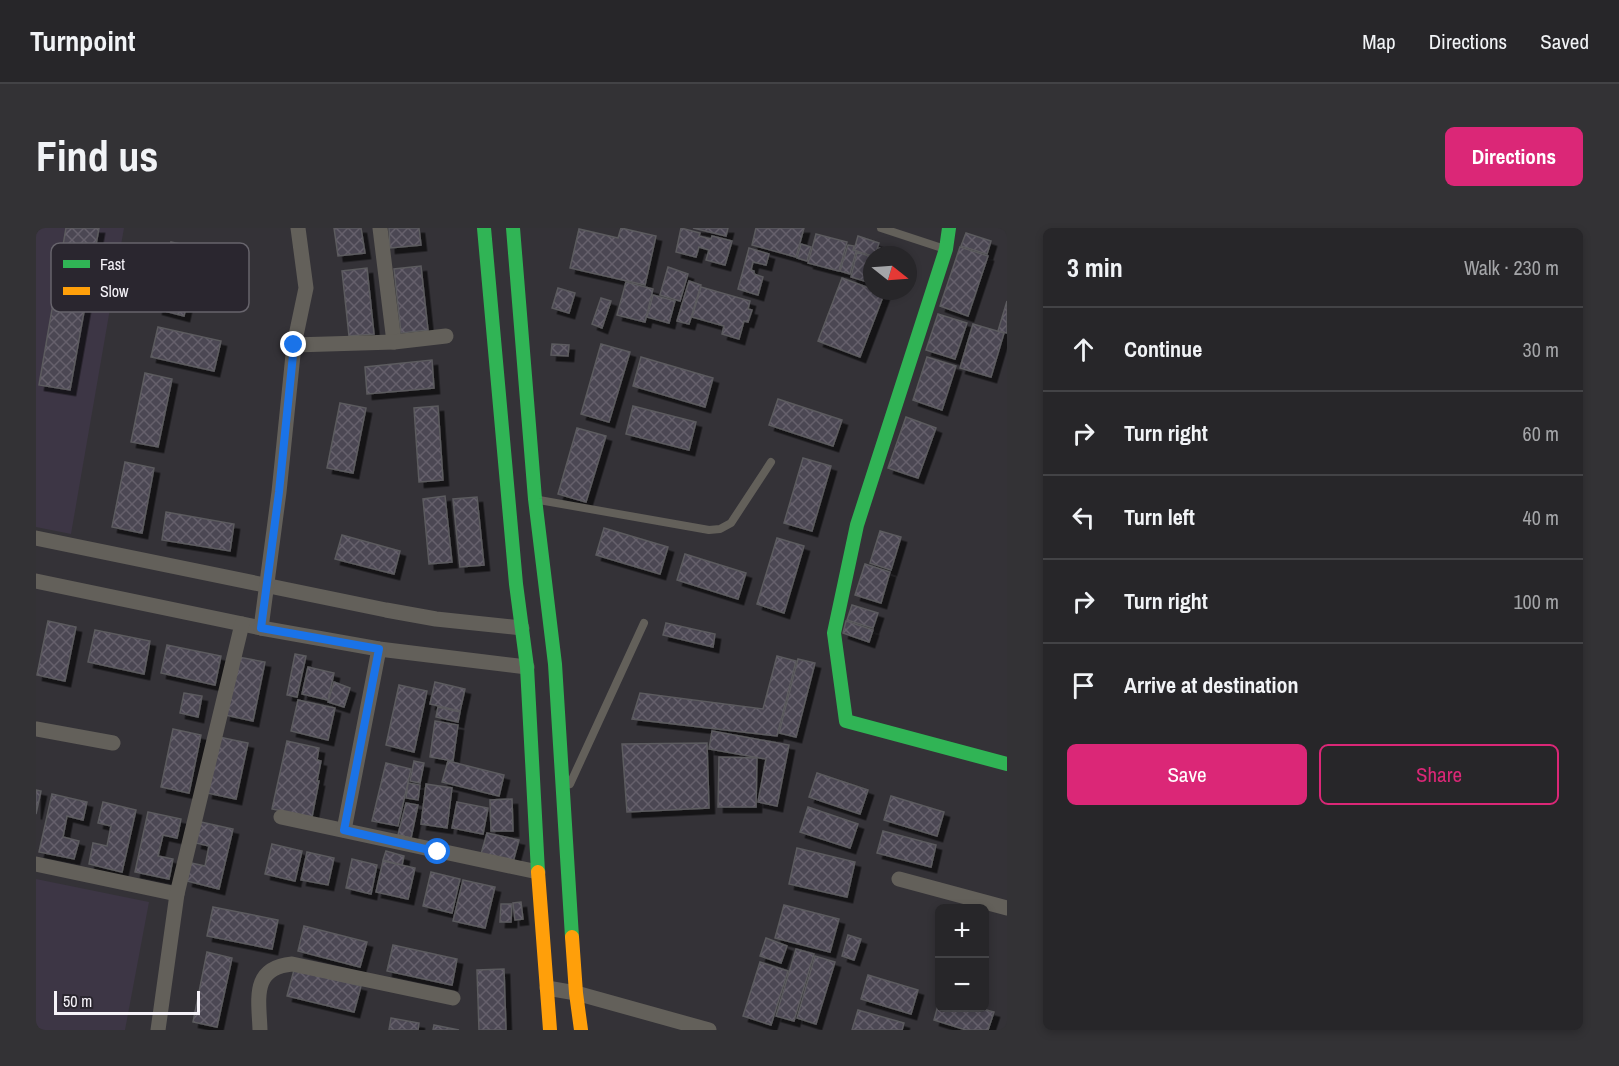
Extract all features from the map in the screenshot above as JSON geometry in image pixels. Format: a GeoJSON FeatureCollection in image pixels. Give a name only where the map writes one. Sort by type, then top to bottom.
{"type":"FeatureCollection","features":[{"type":"Feature","properties":{"kind":"main road"},"geometry":{"type":"LineString","coordinates":[[484,228],[527,667],[538,872],[550,1030]]}},
{"type":"Feature","properties":{"kind":"main road"},"geometry":{"type":"LineString","coordinates":[[513,228],[535,499],[555,664],[580,1030]]}},
{"type":"Feature","properties":{"kind":"main road"},"geometry":{"type":"LineString","coordinates":[[949,228],[946,249],[857,525],[834,633],[846,721],[1007,764]]}},
{"type":"Feature","properties":{"kind":"street"},"geometry":{"type":"LineString","coordinates":[[261,628],[279,492],[294,345],[306,288],[298,228]]}},
{"type":"Feature","properties":{"kind":"street"},"geometry":{"type":"LineString","coordinates":[[380,228],[394,342]]}},
{"type":"Feature","properties":{"kind":"street"},"geometry":{"type":"LineString","coordinates":[[294,345],[394,342],[446,336]]}},
{"type":"Feature","properties":{"kind":"street"},"geometry":{"type":"LineString","coordinates":[[36,538],[436,619],[522,628]]}},
{"type":"Feature","properties":{"kind":"street"},"geometry":{"type":"LineString","coordinates":[[36,582],[261,628],[379,649],[527,667]]}},
{"type":"Feature","properties":{"kind":"street"},"geometry":{"type":"LineString","coordinates":[[158,1030],[177,894],[242,624]]}},
{"type":"Feature","properties":{"kind":"street"},"geometry":{"type":"LineString","coordinates":[[344,830],[379,649]]}},
{"type":"Feature","properties":{"kind":"street"},"geometry":{"type":"LineString","coordinates":[[36,729],[113,743]]}},
{"type":"Feature","properties":{"kind":"street"},"geometry":{"type":"LineString","coordinates":[[281,817],[538,872]]}},
{"type":"Feature","properties":{"kind":"street"},"geometry":{"type":"LineString","coordinates":[[36,864],[177,894]]}},
{"type":"Feature","properties":{"kind":"street"},"geometry":{"type":"LineString","coordinates":[[899,879],[1007,908]]}},
{"type":"Feature","properties":{"kind":"street"},"geometry":{"type":"LineString","coordinates":[[260,1030],[259,987],[266,974],[279,965],[292,964],[453,998]]}},
{"type":"Feature","properties":{"kind":"street"},"geometry":{"type":"LineString","coordinates":[[547,988],[576,993],[709,1030]]}},
{"type":"Feature","properties":{"kind":"lane"},"geometry":{"type":"LineString","coordinates":[[881,228],[946,249]]}},
{"type":"Feature","properties":{"kind":"lane"},"geometry":{"type":"LineString","coordinates":[[535,499],[708,530],[720,529],[730,522],[771,462]]}},
{"type":"Feature","properties":{"kind":"lane"},"geometry":{"type":"LineString","coordinates":[[564,797],[644,623]]}},
{"type":"Feature","properties":{"kind":"shaded area"},"geometry":{"type":"Polygon","coordinates":[[[36,228],[124,228],[121,243],[51,243],[51,312],[109,312],[71,534],[36,527],[36,228]]]}},
{"type":"Feature","properties":{"kind":"shaded area"},"geometry":{"type":"Polygon","coordinates":[[[36,879],[149,902],[125,1030],[36,1030],[36,879]]]}},
{"type":"Feature","properties":{"kind":"building"},"geometry":{"type":"Polygon","coordinates":[[[66,228],[99,228],[96,243],[63,243],[66,228]]]}},
{"type":"Feature","properties":{"kind":"building"},"geometry":{"type":"Polygon","coordinates":[[[334,228],[361,228],[365,253],[338,256],[334,228]]]}},
{"type":"Feature","properties":{"kind":"building"},"geometry":{"type":"Polygon","coordinates":[[[389,228],[419,228],[421,245],[390,248],[389,228]]]}},
{"type":"Feature","properties":{"kind":"building"},"geometry":{"type":"Polygon","coordinates":[[[621,228],[656,236],[645,285],[570,268],[579,229],[618,238],[621,228]]]}},
{"type":"Feature","properties":{"kind":"building"},"geometry":{"type":"Polygon","coordinates":[[[681,228],[700,233],[699,236],[711,239],[712,236],[732,241],[725,265],[706,260],[709,250],[699,247],[696,257],[676,252],[681,228]]]}},
{"type":"Feature","properties":{"kind":"building"},"geometry":{"type":"Polygon","coordinates":[[[693,228],[728,228],[726,236],[693,228]]]}},
{"type":"Feature","properties":{"kind":"building"},"geometry":{"type":"Polygon","coordinates":[[[756,228],[804,228],[796,257],[752,245],[756,228]]]}},
{"type":"Feature","properties":{"kind":"building"},"geometry":{"type":"Polygon","coordinates":[[[966,233],[991,241],[987,254],[961,246],[966,233]]]}},
{"type":"Feature","properties":{"kind":"building"},"geometry":{"type":"Polygon","coordinates":[[[816,234],[847,242],[839,271],[808,263],[816,234]]]}},
{"type":"Feature","properties":{"kind":"building"},"geometry":{"type":"Polygon","coordinates":[[[858,236],[879,243],[878,246],[863,246],[863,253],[854,250],[858,236]]]}},
{"type":"Feature","properties":{"kind":"building"},"geometry":{"type":"Polygon","coordinates":[[[801,244],[811,247],[807,261],[797,258],[801,244]]]}},
{"type":"Feature","properties":{"kind":"building"},"geometry":{"type":"Polygon","coordinates":[[[848,245],[854,246],[853,250],[856,251],[850,274],[840,271],[848,245]]]}},
{"type":"Feature","properties":{"kind":"building"},"geometry":{"type":"Polygon","coordinates":[[[960,247],[988,256],[968,316],[940,306],[960,247]]]}},
{"type":"Feature","properties":{"kind":"building"},"geometry":{"type":"Polygon","coordinates":[[[749,248],[769,254],[766,265],[753,262],[751,270],[754,274],[763,277],[758,295],[738,289],[749,248]]]}},
{"type":"Feature","properties":{"kind":"building"},"geometry":{"type":"Polygon","coordinates":[[[857,252],[863,254],[863,281],[851,277],[857,252]]]}},
{"type":"Feature","properties":{"kind":"building"},"geometry":{"type":"Polygon","coordinates":[[[421,266],[428,330],[401,333],[394,269],[421,266]]]}},
{"type":"Feature","properties":{"kind":"building"},"geometry":{"type":"Polygon","coordinates":[[[668,267],[688,274],[680,301],[660,295],[668,267]]]}},
{"type":"Feature","properties":{"kind":"building"},"geometry":{"type":"Polygon","coordinates":[[[367,268],[374,334],[349,336],[342,271],[367,268]]]}},
{"type":"Feature","properties":{"kind":"building"},"geometry":{"type":"Polygon","coordinates":[[[842,278],[863,286],[863,300],[882,300],[860,357],[818,341],[842,278]]]}},
{"type":"Feature","properties":{"kind":"building"},"geometry":{"type":"Polygon","coordinates":[[[689,281],[701,285],[689,324],[677,321],[689,281]]]}},
{"type":"Feature","properties":{"kind":"building"},"geometry":{"type":"Polygon","coordinates":[[[626,282],[653,289],[645,322],[617,315],[626,282]]]}},
{"type":"Feature","properties":{"kind":"building"},"geometry":{"type":"Polygon","coordinates":[[[701,287],[750,301],[748,309],[752,310],[748,322],[744,321],[739,339],[722,334],[724,326],[692,317],[701,287]]]}},
{"type":"Feature","properties":{"kind":"building"},"geometry":{"type":"Polygon","coordinates":[[[558,288],[575,293],[569,313],[552,308],[558,288]]]}},
{"type":"Feature","properties":{"kind":"building"},"geometry":{"type":"Polygon","coordinates":[[[653,295],[675,301],[669,323],[647,317],[653,295]]]}},
{"type":"Feature","properties":{"kind":"building"},"geometry":{"type":"Polygon","coordinates":[[[601,298],[611,301],[602,328],[592,324],[601,298]]]}},
{"type":"Feature","properties":{"kind":"building"},"geometry":{"type":"Polygon","coordinates":[[[1007,301],[1007,333],[998,331],[1007,301]]]}},
{"type":"Feature","properties":{"kind":"building"},"geometry":{"type":"Polygon","coordinates":[[[52,312],[84,312],[70,390],[39,385],[52,312]]]}},
{"type":"Feature","properties":{"kind":"building"},"geometry":{"type":"Polygon","coordinates":[[[169,312],[185,312],[184,316],[169,312]]]}},
{"type":"Feature","properties":{"kind":"building"},"geometry":{"type":"Polygon","coordinates":[[[938,314],[967,323],[955,359],[926,350],[938,314]]]}},
{"type":"Feature","properties":{"kind":"building"},"geometry":{"type":"Polygon","coordinates":[[[973,324],[1004,333],[991,377],[960,368],[973,324]]]}},
{"type":"Feature","properties":{"kind":"building"},"geometry":{"type":"Polygon","coordinates":[[[158,327],[221,341],[214,371],[151,357],[158,327]]]}},
{"type":"Feature","properties":{"kind":"building"},"geometry":{"type":"Polygon","coordinates":[[[552,344],[569,345],[568,356],[551,355],[552,344]]]}},
{"type":"Feature","properties":{"kind":"building"},"geometry":{"type":"Polygon","coordinates":[[[601,344],[630,352],[609,422],[581,414],[601,344]]]}},
{"type":"Feature","properties":{"kind":"building"},"geometry":{"type":"Polygon","coordinates":[[[641,357],[713,378],[705,407],[633,386],[641,357]]]}},
{"type":"Feature","properties":{"kind":"building"},"geometry":{"type":"Polygon","coordinates":[[[927,357],[956,366],[942,410],[913,400],[927,357]]]}},
{"type":"Feature","properties":{"kind":"building"},"geometry":{"type":"Polygon","coordinates":[[[432,360],[434,388],[367,394],[365,367],[432,360]]]}},
{"type":"Feature","properties":{"kind":"building"},"geometry":{"type":"Polygon","coordinates":[[[145,373],[172,379],[158,447],[131,442],[145,373]]]}},
{"type":"Feature","properties":{"kind":"building"},"geometry":{"type":"Polygon","coordinates":[[[778,399],[842,420],[833,446],[769,425],[778,399]]]}},
{"type":"Feature","properties":{"kind":"building"},"geometry":{"type":"Polygon","coordinates":[[[340,403],[366,408],[353,473],[327,468],[340,403]]]}},
{"type":"Feature","properties":{"kind":"building"},"geometry":{"type":"Polygon","coordinates":[[[438,406],[443,480],[419,482],[414,408],[438,406]]]}},
{"type":"Feature","properties":{"kind":"building"},"geometry":{"type":"Polygon","coordinates":[[[633,406],[696,422],[689,450],[626,434],[633,406]]]}},
{"type":"Feature","properties":{"kind":"building"},"geometry":{"type":"Polygon","coordinates":[[[906,417],[936,428],[918,478],[888,468],[906,417]]]}},
{"type":"Feature","properties":{"kind":"building"},"geometry":{"type":"Polygon","coordinates":[[[577,428],[606,436],[586,502],[558,494],[577,428]]]}},
{"type":"Feature","properties":{"kind":"building"},"geometry":{"type":"Polygon","coordinates":[[[803,458],[831,466],[812,531],[784,523],[803,458]]]}},
{"type":"Feature","properties":{"kind":"building"},"geometry":{"type":"Polygon","coordinates":[[[125,462],[154,468],[142,533],[112,527],[125,462]]]}},
{"type":"Feature","properties":{"kind":"building"},"geometry":{"type":"Polygon","coordinates":[[[445,496],[452,562],[429,564],[423,499],[445,496]]]}},
{"type":"Feature","properties":{"kind":"building"},"geometry":{"type":"Polygon","coordinates":[[[477,497],[484,565],[460,567],[453,499],[477,497]]]}},
{"type":"Feature","properties":{"kind":"building"},"geometry":{"type":"Polygon","coordinates":[[[166,512],[234,524],[230,551],[162,540],[166,512]]]}},
{"type":"Feature","properties":{"kind":"building"},"geometry":{"type":"Polygon","coordinates":[[[604,528],[668,547],[660,574],[596,555],[604,528]]]}},
{"type":"Feature","properties":{"kind":"building"},"geometry":{"type":"Polygon","coordinates":[[[880,531],[901,537],[891,570],[870,563],[880,531]]]}},
{"type":"Feature","properties":{"kind":"building"},"geometry":{"type":"Polygon","coordinates":[[[342,535],[400,551],[394,574],[335,559],[342,535]]]}},
{"type":"Feature","properties":{"kind":"building"},"geometry":{"type":"Polygon","coordinates":[[[777,538],[804,546],[784,613],[757,604],[777,538]]]}},
{"type":"Feature","properties":{"kind":"building"},"geometry":{"type":"Polygon","coordinates":[[[685,554],[746,573],[738,599],[677,580],[685,554]]]}},
{"type":"Feature","properties":{"kind":"building"},"geometry":{"type":"Polygon","coordinates":[[[865,564],[890,572],[881,603],[855,595],[865,564]]]}},
{"type":"Feature","properties":{"kind":"building"},"geometry":{"type":"Polygon","coordinates":[[[852,605],[878,613],[873,628],[847,620],[852,605]]]}},
{"type":"Feature","properties":{"kind":"building"},"geometry":{"type":"Polygon","coordinates":[[[48,621],[76,627],[65,681],[37,675],[48,621]]]}},
{"type":"Feature","properties":{"kind":"building"},"geometry":{"type":"Polygon","coordinates":[[[846,621],[873,630],[869,642],[843,633],[846,621]]]}},
{"type":"Feature","properties":{"kind":"building"},"geometry":{"type":"Polygon","coordinates":[[[666,623],[715,634],[713,647],[663,635],[666,623]]]}},
{"type":"Feature","properties":{"kind":"building"},"geometry":{"type":"Polygon","coordinates":[[[95,630],[150,641],[144,674],[88,662],[95,630]]]}},
{"type":"Feature","properties":{"kind":"building"},"geometry":{"type":"Polygon","coordinates":[[[167,645],[221,656],[215,685],[161,673],[167,645]]]}},
{"type":"Feature","properties":{"kind":"building"},"geometry":{"type":"Polygon","coordinates":[[[295,654],[306,656],[297,697],[287,695],[295,654]]]}},
{"type":"Feature","properties":{"kind":"building"},"geometry":{"type":"Polygon","coordinates":[[[777,656],[796,661],[777,736],[632,719],[640,693],[763,709],[777,656]]]}},
{"type":"Feature","properties":{"kind":"building"},"geometry":{"type":"Polygon","coordinates":[[[238,657],[265,662],[253,721],[225,715],[238,657]]]}},
{"type":"Feature","properties":{"kind":"building"},"geometry":{"type":"Polygon","coordinates":[[[798,659],[815,663],[796,737],[779,733],[798,659]]]}},
{"type":"Feature","properties":{"kind":"building"},"geometry":{"type":"Polygon","coordinates":[[[308,667],[334,673],[328,700],[302,694],[308,667]]]}},
{"type":"Feature","properties":{"kind":"building"},"geometry":{"type":"Polygon","coordinates":[[[334,682],[350,688],[344,707],[328,702],[334,682]]]}},
{"type":"Feature","properties":{"kind":"building"},"geometry":{"type":"Polygon","coordinates":[[[435,682],[465,689],[460,711],[430,704],[435,682]]]}},
{"type":"Feature","properties":{"kind":"building"},"geometry":{"type":"Polygon","coordinates":[[[399,685],[427,691],[414,752],[386,745],[399,685]]]}},
{"type":"Feature","properties":{"kind":"building"},"geometry":{"type":"Polygon","coordinates":[[[184,693],[202,696],[198,717],[180,713],[184,693]]]}},
{"type":"Feature","properties":{"kind":"building"},"geometry":{"type":"Polygon","coordinates":[[[298,700],[335,708],[328,740],[291,731],[298,700]]]}},
{"type":"Feature","properties":{"kind":"building"},"geometry":{"type":"Polygon","coordinates":[[[438,707],[460,712],[458,722],[436,717],[438,707]]]}},
{"type":"Feature","properties":{"kind":"building"},"geometry":{"type":"Polygon","coordinates":[[[435,721],[458,725],[453,761],[430,757],[435,721]]]}},
{"type":"Feature","properties":{"kind":"building"},"geometry":{"type":"Polygon","coordinates":[[[173,729],[201,735],[189,793],[161,787],[173,729]]]}},
{"type":"Feature","properties":{"kind":"building"},"geometry":{"type":"Polygon","coordinates":[[[712,731],[789,745],[777,806],[758,802],[766,759],[709,749],[712,731]]]}},
{"type":"Feature","properties":{"kind":"building"},"geometry":{"type":"Polygon","coordinates":[[[219,737],[248,743],[236,799],[207,793],[219,737]]]}},
{"type":"Feature","properties":{"kind":"building"},"geometry":{"type":"Polygon","coordinates":[[[287,741],[319,748],[317,760],[321,761],[317,781],[319,781],[312,817],[272,809],[287,741]]]}},
{"type":"Feature","properties":{"kind":"building"},"geometry":{"type":"Polygon","coordinates":[[[707,743],[709,808],[627,812],[622,744],[707,743]]]}},
{"type":"Feature","properties":{"kind":"building"},"geometry":{"type":"Polygon","coordinates":[[[719,757],[757,758],[756,807],[718,807],[719,757]]]}},
{"type":"Feature","properties":{"kind":"building"},"geometry":{"type":"Polygon","coordinates":[[[414,761],[424,763],[420,783],[410,781],[414,761]]]}},
{"type":"Feature","properties":{"kind":"building"},"geometry":{"type":"Polygon","coordinates":[[[448,761],[504,775],[499,796],[442,782],[448,761]]]}},
{"type":"Feature","properties":{"kind":"building"},"geometry":{"type":"Polygon","coordinates":[[[386,763],[411,769],[398,826],[372,821],[386,763]]]}},
{"type":"Feature","properties":{"kind":"building"},"geometry":{"type":"Polygon","coordinates":[[[817,773],[868,790],[860,814],[809,797],[817,773]]]}},
{"type":"Feature","properties":{"kind":"building"},"geometry":{"type":"Polygon","coordinates":[[[408,783],[420,785],[418,800],[406,798],[408,783]]]}},
{"type":"Feature","properties":{"kind":"building"},"geometry":{"type":"Polygon","coordinates":[[[426,784],[452,788],[447,828],[421,824],[426,784]]]}},
{"type":"Feature","properties":{"kind":"building"},"geometry":{"type":"Polygon","coordinates":[[[36,790],[41,791],[36,814],[36,790]]]}},
{"type":"Feature","properties":{"kind":"building"},"geometry":{"type":"Polygon","coordinates":[[[52,794],[87,802],[83,820],[67,816],[63,837],[79,841],[74,859],[39,852],[52,794]]]}},
{"type":"Feature","properties":{"kind":"building"},"geometry":{"type":"Polygon","coordinates":[[[891,796],[944,812],[937,836],[884,820],[891,796]]]}},
{"type":"Feature","properties":{"kind":"building"},"geometry":{"type":"Polygon","coordinates":[[[512,799],[513,831],[491,831],[490,800],[512,799]]]}},
{"type":"Feature","properties":{"kind":"building"},"geometry":{"type":"Polygon","coordinates":[[[103,802],[136,810],[122,872],[89,864],[93,843],[107,846],[111,826],[98,823],[103,802]]]}},
{"type":"Feature","properties":{"kind":"building"},"geometry":{"type":"Polygon","coordinates":[[[457,802],[488,808],[483,834],[452,828],[457,802]]]}},
{"type":"Feature","properties":{"kind":"building"},"geometry":{"type":"Polygon","coordinates":[[[406,803],[418,805],[411,838],[398,835],[406,803]]]}},
{"type":"Feature","properties":{"kind":"building"},"geometry":{"type":"Polygon","coordinates":[[[808,807],[858,824],[850,848],[800,832],[808,807]]]}},
{"type":"Feature","properties":{"kind":"building"},"geometry":{"type":"Polygon","coordinates":[[[148,812],[181,819],[177,838],[163,835],[158,856],[173,859],[169,879],[135,872],[148,812]]]}},
{"type":"Feature","properties":{"kind":"building"},"geometry":{"type":"Polygon","coordinates":[[[201,822],[233,829],[219,889],[187,881],[191,863],[205,866],[209,846],[196,843],[201,822]]]}},
{"type":"Feature","properties":{"kind":"building"},"geometry":{"type":"Polygon","coordinates":[[[883,831],[936,845],[931,867],[877,853],[883,831]]]}},
{"type":"Feature","properties":{"kind":"building"},"geometry":{"type":"Polygon","coordinates":[[[487,833],[519,840],[513,862],[481,854],[487,833]]]}},
{"type":"Feature","properties":{"kind":"building"},"geometry":{"type":"Polygon","coordinates":[[[272,844],[302,851],[295,881],[265,874],[272,844]]]}},
{"type":"Feature","properties":{"kind":"building"},"geometry":{"type":"Polygon","coordinates":[[[797,848],[855,862],[847,897],[789,884],[797,848]]]}},
{"type":"Feature","properties":{"kind":"building"},"geometry":{"type":"Polygon","coordinates":[[[386,851],[404,856],[402,865],[383,860],[386,851]]]}},
{"type":"Feature","properties":{"kind":"building"},"geometry":{"type":"Polygon","coordinates":[[[307,852],[334,858],[328,885],[301,880],[307,852]]]}},
{"type":"Feature","properties":{"kind":"building"},"geometry":{"type":"Polygon","coordinates":[[[352,859],[377,865],[371,894],[346,888],[352,859]]]}},
{"type":"Feature","properties":{"kind":"building"},"geometry":{"type":"Polygon","coordinates":[[[383,861],[415,868],[408,899],[376,892],[383,861]]]}},
{"type":"Feature","properties":{"kind":"building"},"geometry":{"type":"Polygon","coordinates":[[[431,872],[460,879],[452,913],[423,906],[431,872]]]}},
{"type":"Feature","properties":{"kind":"building"},"geometry":{"type":"Polygon","coordinates":[[[463,880],[495,887],[485,928],[453,921],[463,880]]]}},
{"type":"Feature","properties":{"kind":"building"},"geometry":{"type":"Polygon","coordinates":[[[521,902],[523,919],[515,920],[513,903],[521,902]]]}},
{"type":"Feature","properties":{"kind":"building"},"geometry":{"type":"Polygon","coordinates":[[[501,904],[512,904],[511,922],[500,922],[501,904]]]}},
{"type":"Feature","properties":{"kind":"building"},"geometry":{"type":"Polygon","coordinates":[[[784,905],[839,919],[830,952],[775,938],[784,905]]]}},
{"type":"Feature","properties":{"kind":"building"},"geometry":{"type":"Polygon","coordinates":[[[213,907],[278,920],[272,949],[207,936],[213,907]]]}},
{"type":"Feature","properties":{"kind":"building"},"geometry":{"type":"Polygon","coordinates":[[[304,926],[367,942],[360,967],[298,951],[304,926]]]}},
{"type":"Feature","properties":{"kind":"building"},"geometry":{"type":"Polygon","coordinates":[[[848,935],[861,939],[854,960],[842,956],[848,935]]]}},
{"type":"Feature","properties":{"kind":"building"},"geometry":{"type":"Polygon","coordinates":[[[766,938],[787,946],[781,963],[760,956],[766,938]]]}},
{"type":"Feature","properties":{"kind":"building"},"geometry":{"type":"Polygon","coordinates":[[[393,945],[457,959],[452,985],[387,971],[393,945]]]}},
{"type":"Feature","properties":{"kind":"building"},"geometry":{"type":"Polygon","coordinates":[[[796,949],[814,954],[794,1021],[776,1016],[796,949]]]}},
{"type":"Feature","properties":{"kind":"building"},"geometry":{"type":"Polygon","coordinates":[[[207,952],[232,958],[217,1027],[193,1022],[207,952]]]}},
{"type":"Feature","properties":{"kind":"building"},"geometry":{"type":"Polygon","coordinates":[[[815,956],[835,962],[816,1024],[797,1018],[815,956]]]}},
{"type":"Feature","properties":{"kind":"building"},"geometry":{"type":"Polygon","coordinates":[[[760,962],[788,971],[771,1025],[743,1016],[760,962]]]}},
{"type":"Feature","properties":{"kind":"building"},"geometry":{"type":"Polygon","coordinates":[[[504,969],[506,1030],[479,1030],[477,970],[504,969]]]}},
{"type":"Feature","properties":{"kind":"building"},"geometry":{"type":"Polygon","coordinates":[[[294,970],[361,986],[354,1012],[287,996],[294,970]]]}},
{"type":"Feature","properties":{"kind":"building"},"geometry":{"type":"Polygon","coordinates":[[[868,975],[918,990],[911,1014],[861,999],[868,975]]]}},
{"type":"Feature","properties":{"kind":"building"},"geometry":{"type":"Polygon","coordinates":[[[858,1010],[904,1023],[902,1030],[852,1030],[858,1010]]]}},
{"type":"Feature","properties":{"kind":"building"},"geometry":{"type":"Polygon","coordinates":[[[936,1012],[994,1012],[988,1030],[966,1030],[934,1020],[936,1012]]]}},
{"type":"Feature","properties":{"kind":"building"},"geometry":{"type":"Polygon","coordinates":[[[391,1018],[419,1023],[418,1030],[389,1030],[391,1018]]]}},
{"type":"Feature","properties":{"kind":"building"},"geometry":{"type":"Polygon","coordinates":[[[434,1025],[459,1030],[433,1030],[434,1025]]]}},
{"type":"Feature","properties":{"kind":"traffic: fast"},"geometry":{"type":"LineString","coordinates":[[484,228],[516,584],[527,667],[538,872]]}},
{"type":"Feature","properties":{"kind":"traffic: fast"},"geometry":{"type":"LineString","coordinates":[[513,228],[535,499],[555,664],[572,937]]}},
{"type":"Feature","properties":{"kind":"traffic: fast"},"geometry":{"type":"LineString","coordinates":[[949,228],[946,249],[857,525],[834,633],[846,721],[1007,764]]}},
{"type":"Feature","properties":{"kind":"traffic: slow"},"geometry":{"type":"LineString","coordinates":[[538,872],[550,1030]]}},
{"type":"Feature","properties":{"kind":"traffic: slow"},"geometry":{"type":"LineString","coordinates":[[572,937],[581,1030]]}},
{"type":"Feature","properties":{"kind":"route"},"geometry":{"type":"LineString","coordinates":[[294,345],[279,492],[261,628],[379,649],[344,830],[438,852]]}}]}
